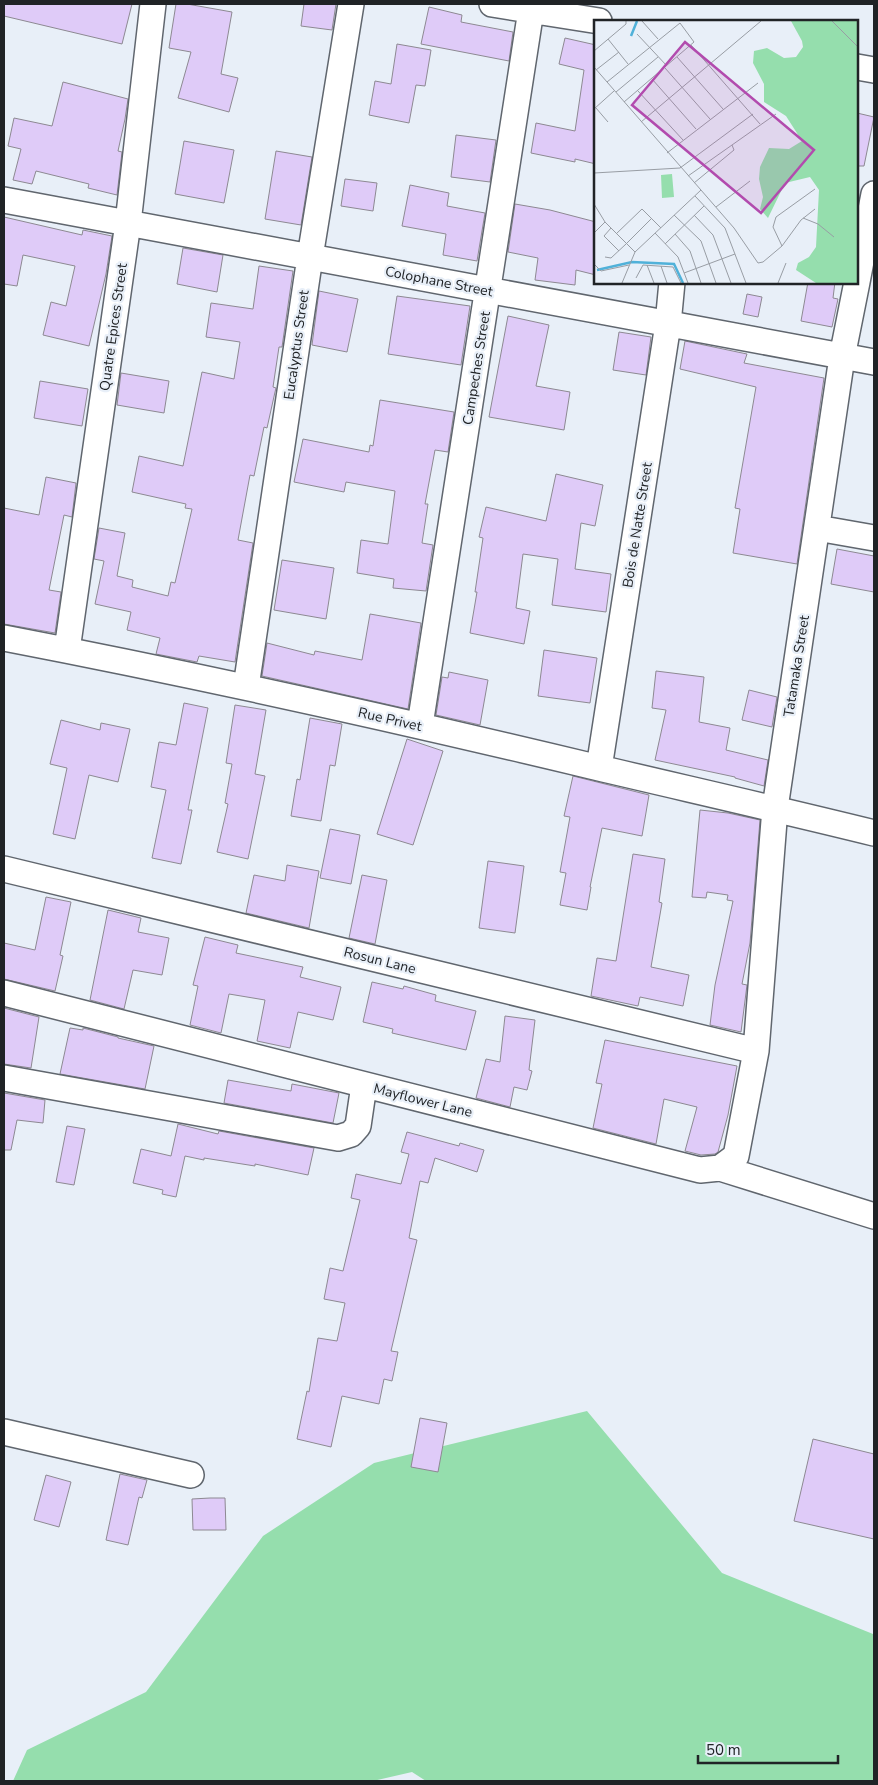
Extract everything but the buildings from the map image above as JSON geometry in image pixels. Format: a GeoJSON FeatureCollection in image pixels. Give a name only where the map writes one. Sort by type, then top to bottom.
{"type":"FeatureCollection","features":[{"type":"Feature","properties":{"kind":"street","name":"Quatre Epices Street"},"geometry":{"type":"LineString","coordinates":[[67,650],[128,223],[153,4]]}},
{"type":"Feature","properties":{"kind":"street","name":"Eucalyptus Street"},"geometry":{"type":"LineString","coordinates":[[246,687],[310,257],[351,4]]}},
{"type":"Feature","properties":{"kind":"street"},"geometry":{"type":"LineString","coordinates":[[492,4],[530,10],[559,9],[596,20]]}},
{"type":"Feature","properties":{"kind":"street","name":"Campeches Street"},"geometry":{"type":"LineString","coordinates":[[420,725],[530,10]]}},
{"type":"Feature","properties":{"kind":"street"},"geometry":{"type":"LineString","coordinates":[[858,67],[874,70]]}},
{"type":"Feature","properties":{"kind":"street","name":"Tatamaka Street"},"geometry":{"type":"LineString","coordinates":[[858,277],[874,194]]}},
{"type":"Feature","properties":{"kind":"street","name":"Colophane Street"},"geometry":{"type":"LineString","coordinates":[[4,200],[874,362]]}},
{"type":"Feature","properties":{"kind":"street","name":"Bois de Natte Street"},"geometry":{"type":"LineString","coordinates":[[599,768],[668,324],[672,284]]}},
{"type":"Feature","properties":{"kind":"street","name":"Tatamaka Street"},"geometry":{"type":"LineString","coordinates":[[756,1051],[774,808],[842,356],[857,284]]}},
{"type":"Feature","properties":{"kind":"street"},"geometry":{"type":"LineString","coordinates":[[817,528],[874,538]]}},
{"type":"Feature","properties":{"kind":"street","name":"Rue Privet"},"geometry":{"type":"LineString","coordinates":[[4,638],[246,687],[420,725],[874,833]]}},
{"type":"Feature","properties":{"kind":"street","name":"Rosun Lane"},"geometry":{"type":"LineString","coordinates":[[4,869],[756,1051]]}},
{"type":"Feature","properties":{"kind":"street","name":"Mayflower Lane"},"geometry":{"type":"LineString","coordinates":[[4,993],[700,1170],[720,1168],[874,1216]]}},
{"type":"Feature","properties":{"kind":"street"},"geometry":{"type":"LineString","coordinates":[[720,1168],[736,1156],[756,1051]]}},
{"type":"Feature","properties":{"kind":"street"},"geometry":{"type":"LineString","coordinates":[[4,1078],[338,1138],[351,1134],[358,1126],[364,1085]]}},
{"type":"Feature","properties":{"kind":"street"},"geometry":{"type":"LineString","coordinates":[[4,1432],[191,1475]]}},
{"type":"Feature","properties":{"kind":"green space"},"geometry":{"type":"Polygon","coordinates":[[[587,1411],[722,1573],[873,1634],[874,1631],[874,1781],[426,1781],[412,1772],[373,1781],[13,1781],[27,1750],[146,1692],[263,1536],[374,1463],[587,1411]]]}}]}
